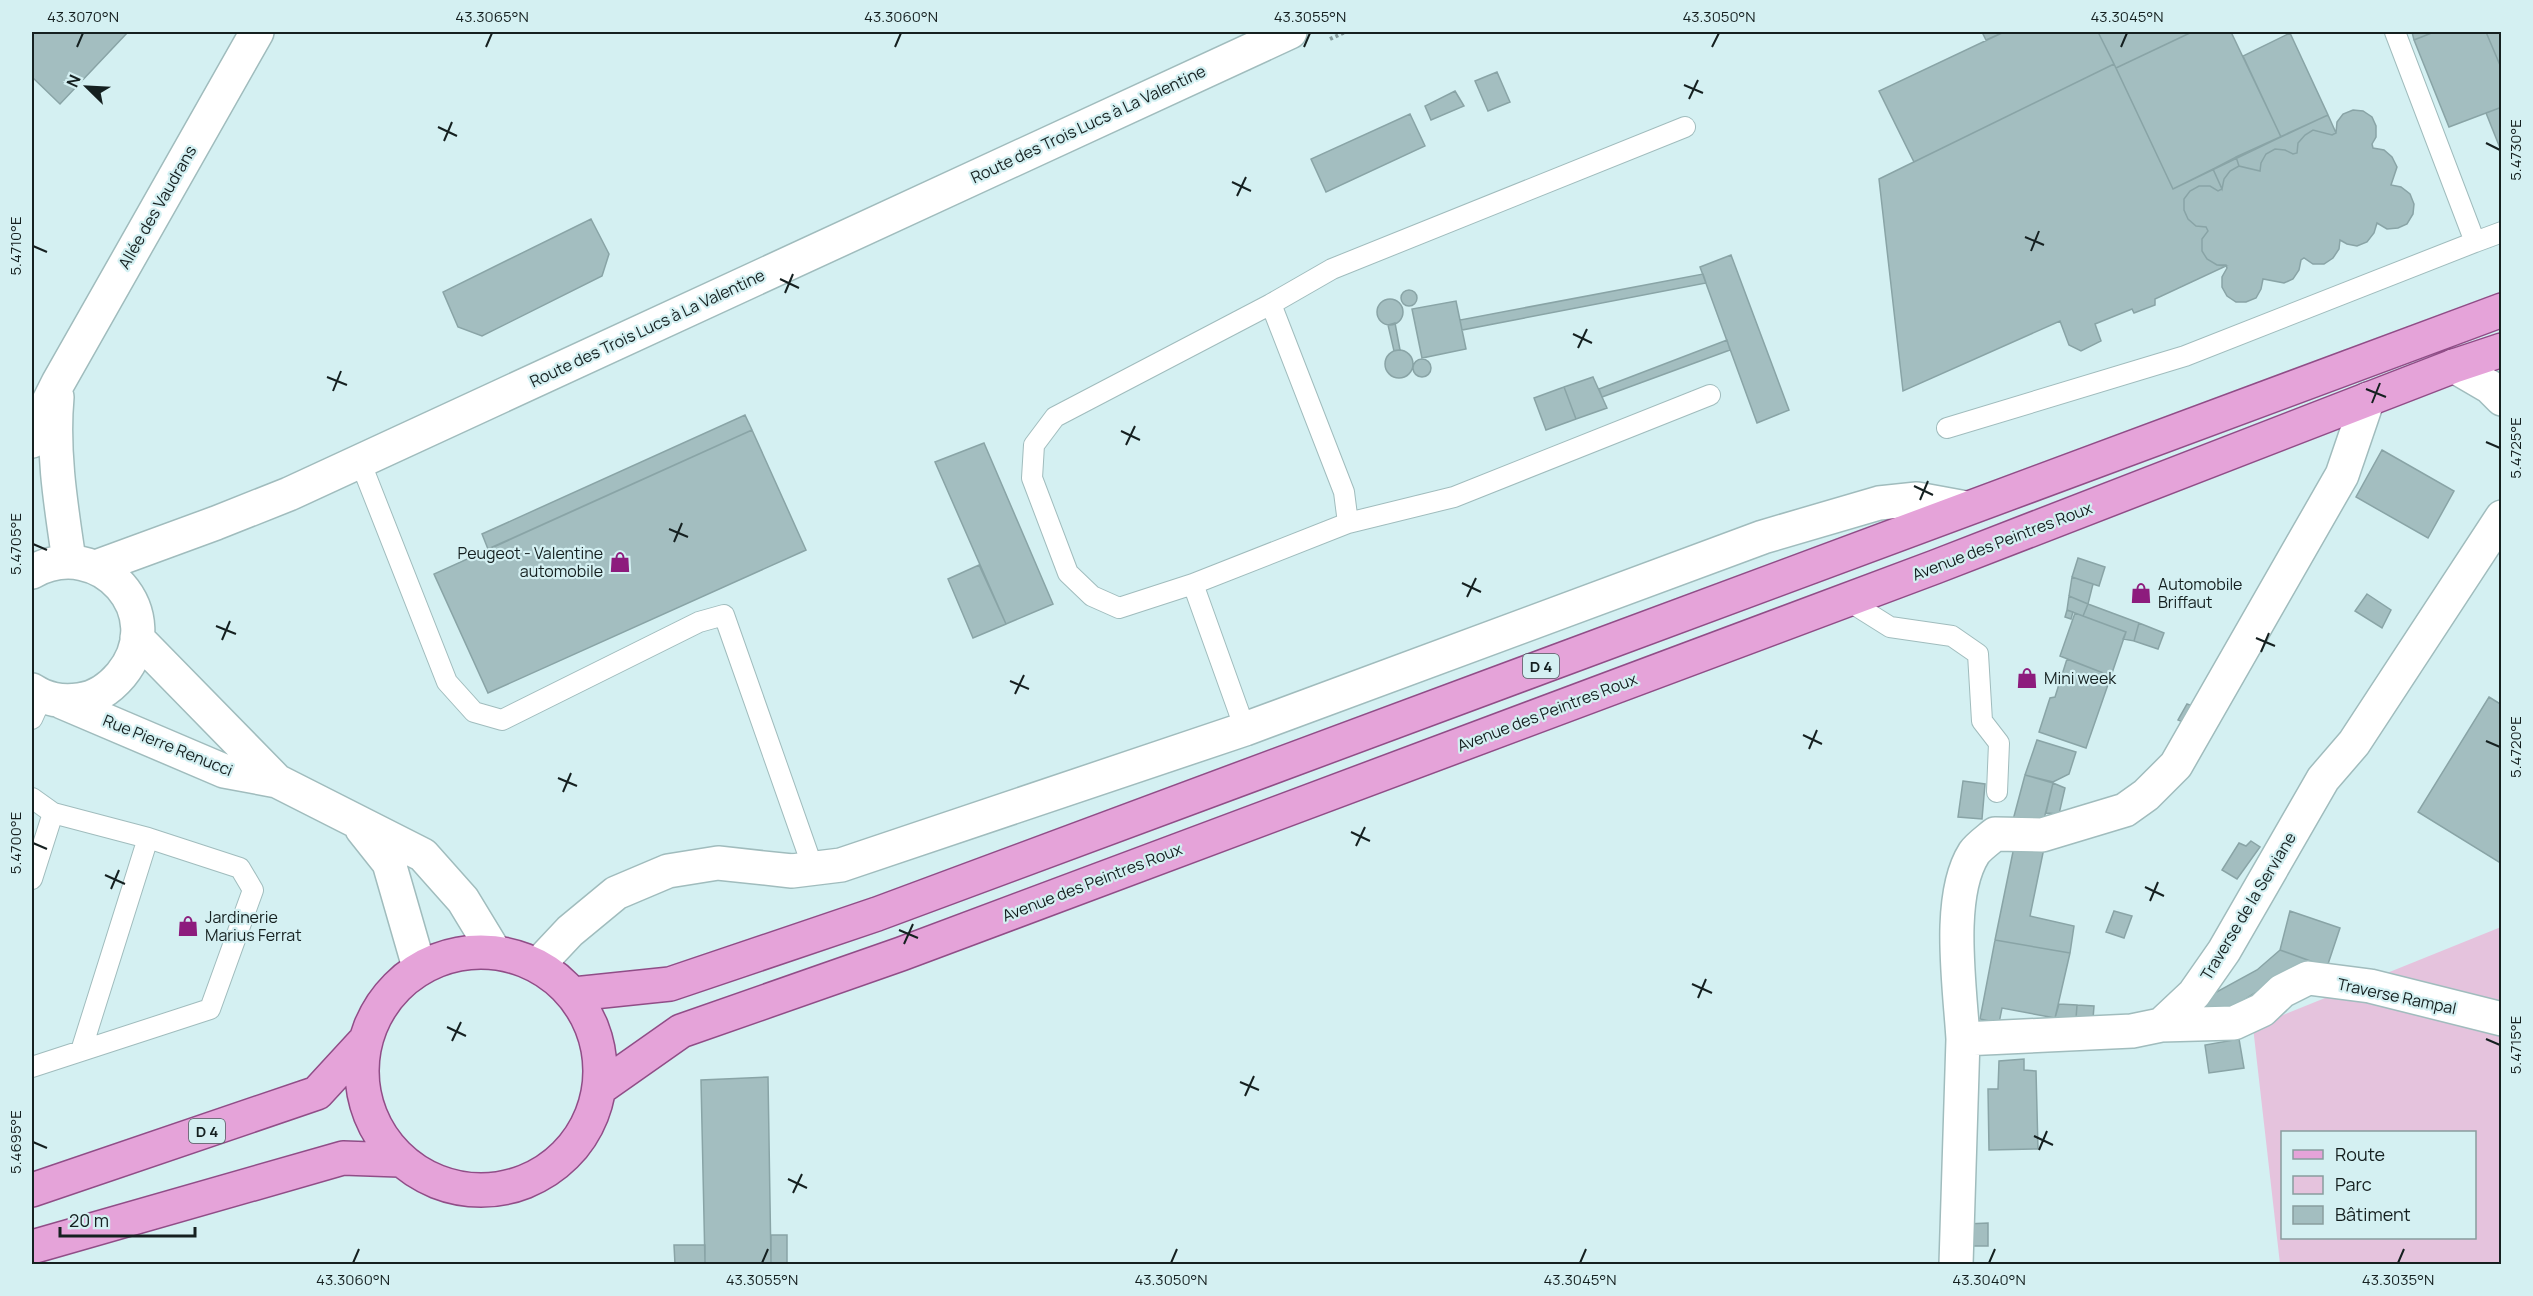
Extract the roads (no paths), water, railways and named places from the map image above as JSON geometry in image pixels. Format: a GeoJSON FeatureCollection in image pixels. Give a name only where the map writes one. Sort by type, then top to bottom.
{"type":"FeatureCollection","features":[{"type":"Feature","properties":{"kind":"main road","name":"D 4"},"geometry":{"type":"LineString","coordinates":[[574,994],[670,984],[878,914],[2502,310]]}},
{"type":"Feature","properties":{"kind":"main road","name":"Avenue des Peintres Roux"},"geometry":{"type":"LineString","coordinates":[[600,1088],[681,1031],[913,950],[1847,600],[2454,366],[2502,350]]}},
{"type":"Feature","properties":{"kind":"main road"},"geometry":{"type":"LineString","coordinates":[[494,951],[538,964],[574,994],[597,1038],[600,1088],[591,1119],[574,1147],[550,1169],[521,1185],[490,1191],[456,1189],[426,1179],[399,1160],[374,1126],[362,1086],[363,1043],[384,1000],[419,967],[455,953],[494,951]]}},
{"type":"Feature","properties":{"kind":"main road","name":"D 4"},"geometry":{"type":"LineString","coordinates":[[32,1190],[317,1093],[363,1043]]}},
{"type":"Feature","properties":{"kind":"main road"},"geometry":{"type":"LineString","coordinates":[[32,1247],[343,1158],[399,1160]]}},
{"type":"Feature","properties":{"kind":"street","name":"Allée des Vaudrans"},"geometry":{"type":"LineString","coordinates":[[32,441],[33,433],[58,383],[257,32]]}},
{"type":"Feature","properties":{"kind":"street","name":"Route des Trois Lucs à La Valentine"},"geometry":{"type":"LineString","coordinates":[[32,572],[45,564],[83,563],[216,523],[360,461],[1290,32]]}},
{"type":"Feature","properties":{"kind":"street"},"geometry":{"type":"LineString","coordinates":[[2454,366],[2490,387],[2502,399]]}},
{"type":"Feature","properties":{"kind":"street","name":"Allée des Vaudrans"},"geometry":{"type":"LineString","coordinates":[[58,383],[54,428],[59,493],[83,563]]}},
{"type":"Feature","properties":{"kind":"street"},"geometry":{"type":"LineString","coordinates":[[1956,1264],[1963,1038],[1957,921],[1963,880],[1975,852],[1995,834],[2042,835],[2125,810],[2146,795],[2176,765],[2342,475],[2368,399]]}},
{"type":"Feature","properties":{"kind":"street"},"geometry":{"type":"LineString","coordinates":[[538,964],[570,931],[616,893],[668,871],[718,863],[792,871],[841,865],[1245,729],[1763,537],[1879,503],[1917,499],[1966,508]]}},
{"type":"Feature","properties":{"kind":"street","name":"Traverse de la Serviane"},"geometry":{"type":"LineString","coordinates":[[2161,1025],[2194,994],[2224,951],[2323,779],[2354,743],[2502,517]]}},
{"type":"Feature","properties":{"kind":"street"},"geometry":{"type":"LineString","coordinates":[[42,702],[88,699],[112,686],[130,664],[137,638],[136,616],[129,595],[115,578],[83,563]]}},
{"type":"Feature","properties":{"kind":"street","name":"Rue Pierre Renucci"},"geometry":{"type":"LineString","coordinates":[[137,638],[277,781]]}},
{"type":"Feature","properties":{"kind":"street","name":"Rue Pierre Renucci"},"geometry":{"type":"LineString","coordinates":[[42,702],[224,771],[277,781],[423,855],[462,900],[494,951]]}},
{"type":"Feature","properties":{"kind":"street","name":"Rue Pierre Renucci"},"geometry":{"type":"LineString","coordinates":[[353,819],[389,863],[419,967]]}},
{"type":"Feature","properties":{"kind":"street","name":"Traverse Rampal"},"geometry":{"type":"LineString","coordinates":[[2161,1025],[2234,1023],[2262,1010],[2282,991],[2308,978],[2370,986],[2502,1019]]}},
{"type":"Feature","properties":{"kind":"street"},"geometry":{"type":"LineString","coordinates":[[1963,1038],[2132,1031],[2161,1025]]}},
{"type":"Feature","properties":{"kind":"lane"},"geometry":{"type":"LineString","coordinates":[[2395,32],[2475,242]]}},
{"type":"Feature","properties":{"kind":"lane"},"geometry":{"type":"LineString","coordinates":[[1685,127],[1332,269],[1271,304],[1054,417],[1034,446],[1032,478],[1068,573],[1092,596],[1119,608],[1193,584],[1348,523],[1455,498],[1710,395]]}},
{"type":"Feature","properties":{"kind":"lane"},"geometry":{"type":"LineString","coordinates":[[1947,428],[2185,356],[2502,232]]}},
{"type":"Feature","properties":{"kind":"lane"},"geometry":{"type":"LineString","coordinates":[[1271,304],[1341,484],[1348,523]]}},
{"type":"Feature","properties":{"kind":"lane"},"geometry":{"type":"LineString","coordinates":[[360,461],[447,682],[474,712],[502,720],[699,622],[724,615],[813,868]]}},
{"type":"Feature","properties":{"kind":"lane"},"geometry":{"type":"LineString","coordinates":[[1193,584],[1245,729]]}},
{"type":"Feature","properties":{"kind":"lane"},"geometry":{"type":"LineString","coordinates":[[1847,600],[1890,627],[1952,636],[1978,654],[1982,721],[1999,743],[1997,792]]}},
{"type":"Feature","properties":{"kind":"lane"},"geometry":{"type":"LineString","coordinates":[[32,798],[53,813],[148,838],[240,868],[253,890],[210,1009],[32,1067]]}},
{"type":"Feature","properties":{"kind":"lane"},"geometry":{"type":"LineString","coordinates":[[32,879],[53,813]]}},
{"type":"Feature","properties":{"kind":"lane"},"geometry":{"type":"LineString","coordinates":[[81,1051],[148,838]]}},
{"type":"Feature","properties":{"kind":"place","name":"Peugeot - Valentine automobile"},"geometry":{"type":"Point","coordinates":[620,562]}},
{"type":"Feature","properties":{"kind":"place","name":"Automobile Briffaut"},"geometry":{"type":"Point","coordinates":[2141,593]}},
{"type":"Feature","properties":{"kind":"place","name":"Mini week"},"geometry":{"type":"Point","coordinates":[2027,678]}},
{"type":"Feature","properties":{"kind":"place","name":"Jardinerie Marius Ferrat"},"geometry":{"type":"Point","coordinates":[188,926]}}]}
